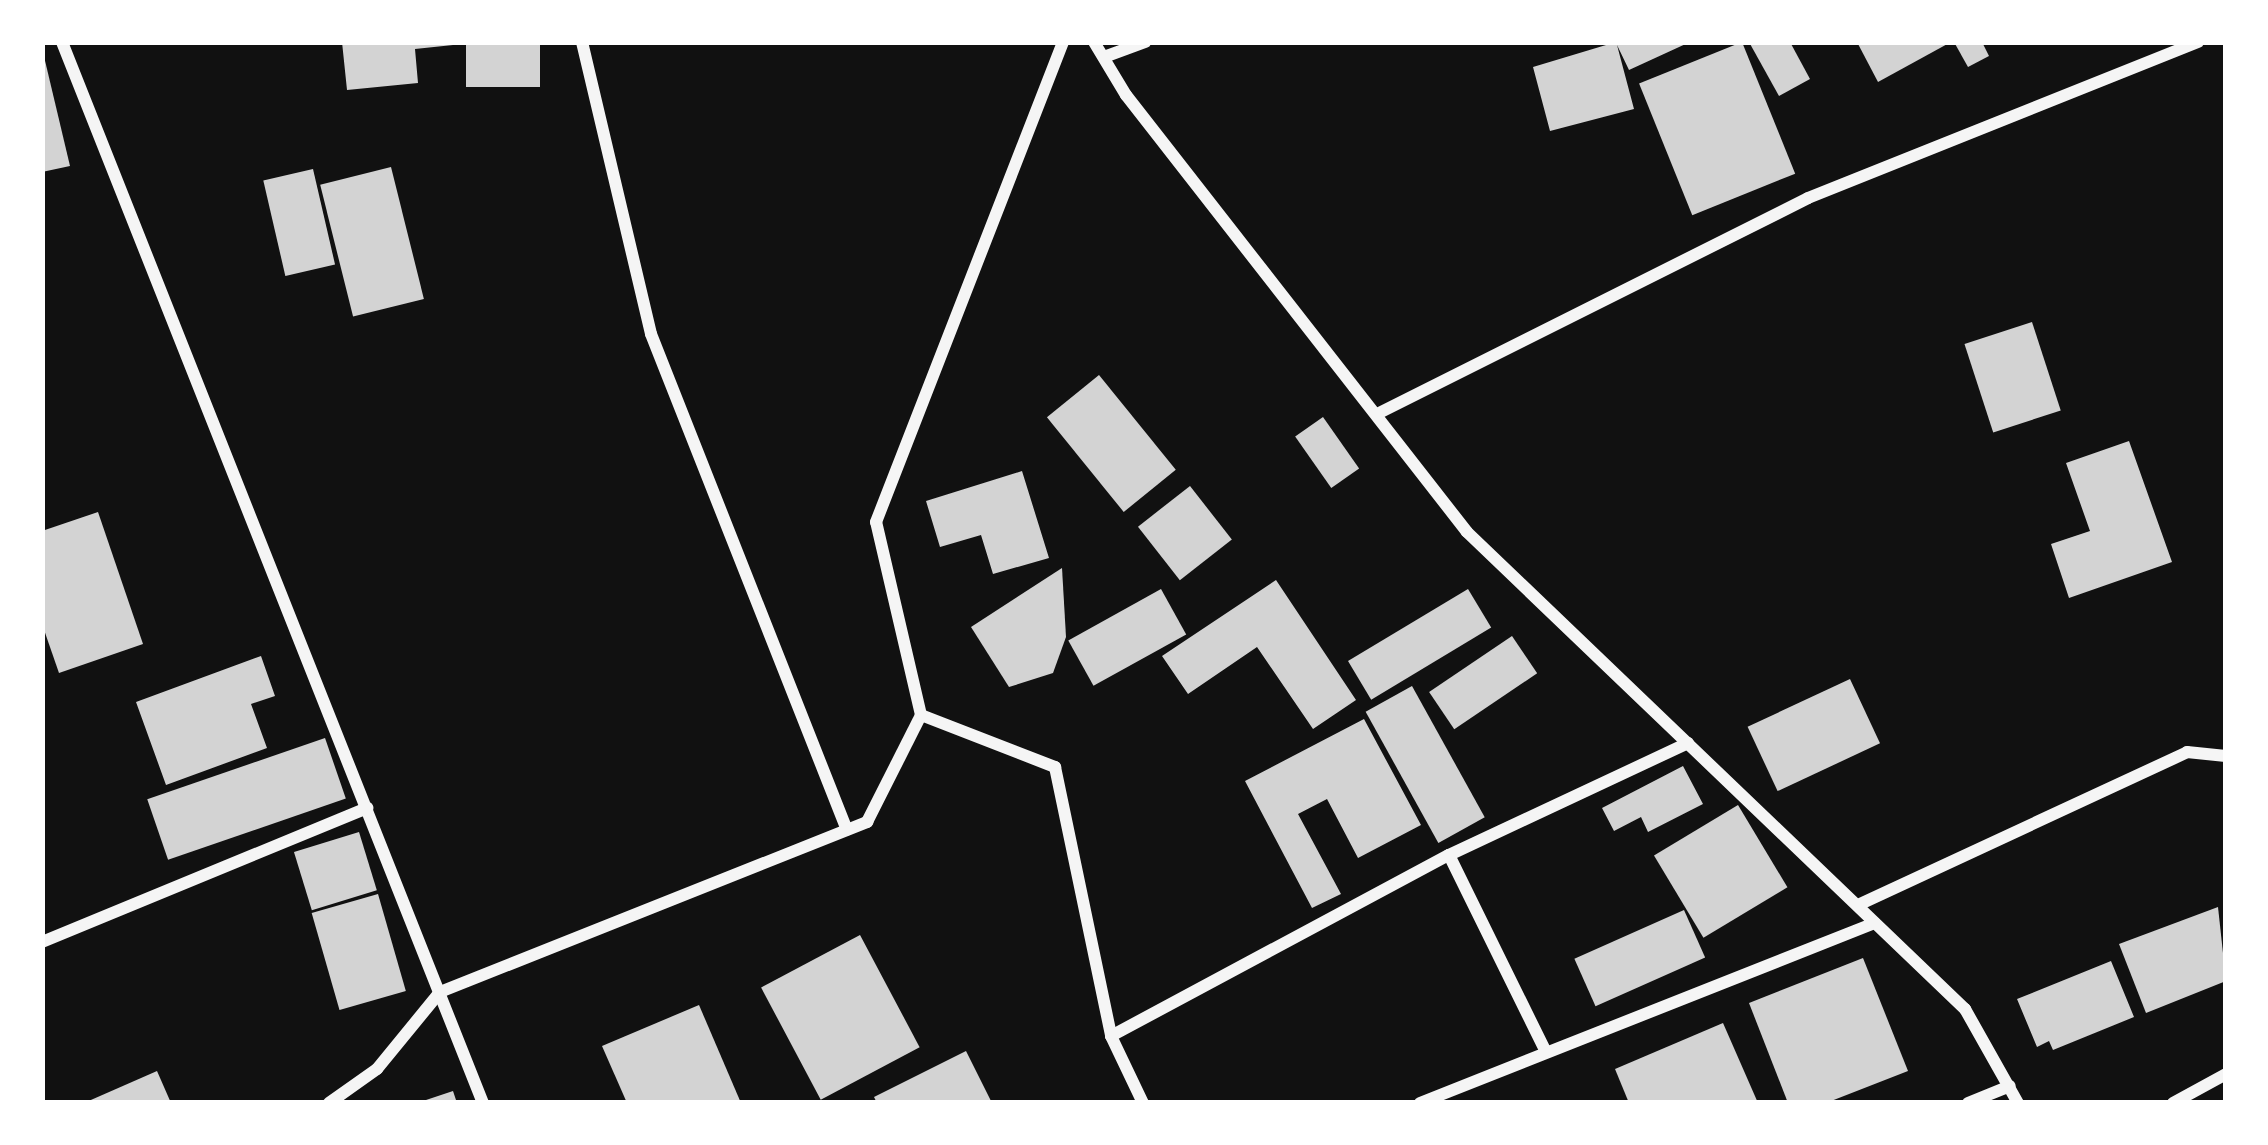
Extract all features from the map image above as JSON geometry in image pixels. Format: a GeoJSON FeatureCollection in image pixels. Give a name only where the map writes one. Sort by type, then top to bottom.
{"type":"FeatureCollection","features":[{"type":"Feature","properties":{"kind":"street"},"geometry":{"type":"LineString","coordinates":[[62,42],[482,1103]]}},
{"type":"Feature","properties":{"kind":"street"},"geometry":{"type":"LineString","coordinates":[[582,42],[650,334],[847,830]]}},
{"type":"Feature","properties":{"kind":"street"},"geometry":{"type":"LineString","coordinates":[[329,1103],[377,1069],[440,992],[867,822],[921,715],[876,522],[1064,42]]}},
{"type":"Feature","properties":{"kind":"street"},"geometry":{"type":"LineString","coordinates":[[1094,42],[1126,95],[1467,532],[1965,1009],[2018,1103]]}},
{"type":"Feature","properties":{"kind":"street"},"geometry":{"type":"LineString","coordinates":[[1104,57],[1145,42]]}},
{"type":"Feature","properties":{"kind":"street"},"geometry":{"type":"LineString","coordinates":[[1377,414],[1808,197],[2198,42]]}},
{"type":"Feature","properties":{"kind":"street"},"geometry":{"type":"LineString","coordinates":[[921,715],[1055,767],[1112,1036],[1143,1103]]}},
{"type":"Feature","properties":{"kind":"street"},"geometry":{"type":"LineString","coordinates":[[1112,1036],[1449,855],[1688,743]]}},
{"type":"Feature","properties":{"kind":"street"},"geometry":{"type":"LineString","coordinates":[[1858,905],[2186,752],[2226,756]]}},
{"type":"Feature","properties":{"kind":"street"},"geometry":{"type":"LineString","coordinates":[[42,942],[367,808]]}},
{"type":"Feature","properties":{"kind":"street"},"geometry":{"type":"LineString","coordinates":[[1449,855],[1545,1050]]}},
{"type":"Feature","properties":{"kind":"street"},"geometry":{"type":"LineString","coordinates":[[1420,1103],[1875,923]]}},
{"type":"Feature","properties":{"kind":"street"},"geometry":{"type":"LineString","coordinates":[[2173,1103],[2226,1074]]}},
{"type":"Feature","properties":{"kind":"street"},"geometry":{"type":"LineString","coordinates":[[1968,1103],[2010,1086]]}},
{"type":"Feature","properties":{"kind":"building"},"geometry":{"type":"Polygon","coordinates":[[[342,42],[453,45],[415,49],[418,83],[347,90],[342,42]]]}},
{"type":"Feature","properties":{"kind":"building"},"geometry":{"type":"Polygon","coordinates":[[[466,42],[540,42],[540,87],[466,87],[466,42]]]}},
{"type":"Feature","properties":{"kind":"building"},"geometry":{"type":"Polygon","coordinates":[[[1616,42],[1690,42],[1629,70],[1617,45],[1634,109],[1550,131],[1533,67],[1616,42]]]}},
{"type":"Feature","properties":{"kind":"building"},"geometry":{"type":"Polygon","coordinates":[[[1742,42],[1795,174],[1692,215],[1639,84],[1742,42]]]}},
{"type":"Feature","properties":{"kind":"building"},"geometry":{"type":"Polygon","coordinates":[[[1749,42],[1790,42],[1810,79],[1779,96],[1749,42]]]}},
{"type":"Feature","properties":{"kind":"building"},"geometry":{"type":"Polygon","coordinates":[[[1857,42],[1951,42],[1878,82],[1857,42]]]}},
{"type":"Feature","properties":{"kind":"building"},"geometry":{"type":"Polygon","coordinates":[[[1954,42],[1982,42],[1989,56],[1968,67],[1954,42]]]}},
{"type":"Feature","properties":{"kind":"building"},"geometry":{"type":"Polygon","coordinates":[[[42,48],[70,166],[42,172],[42,48]]]}},
{"type":"Feature","properties":{"kind":"building"},"geometry":{"type":"Polygon","coordinates":[[[391,167],[424,299],[353,317],[320,185],[391,167]]]}},
{"type":"Feature","properties":{"kind":"building"},"geometry":{"type":"Polygon","coordinates":[[[313,169],[335,264],[285,276],[263,180],[313,169]]]}},
{"type":"Feature","properties":{"kind":"building"},"geometry":{"type":"Polygon","coordinates":[[[2032,322],[2061,410],[1993,432],[1964,344],[2032,322]]]}},
{"type":"Feature","properties":{"kind":"building"},"geometry":{"type":"Polygon","coordinates":[[[1099,375],[1176,470],[1124,512],[1047,417],[1099,375]]]}},
{"type":"Feature","properties":{"kind":"building"},"geometry":{"type":"Polygon","coordinates":[[[1323,417],[1359,469],[1331,488],[1295,437],[1323,417]]]}},
{"type":"Feature","properties":{"kind":"building"},"geometry":{"type":"Polygon","coordinates":[[[2129,441],[2172,562],[2069,598],[2051,544],[2090,531],[2066,463],[2129,441]]]}},
{"type":"Feature","properties":{"kind":"building"},"geometry":{"type":"Polygon","coordinates":[[[1022,471],[1049,558],[993,574],[981,535],[940,547],[926,501],[1022,471]]]}},
{"type":"Feature","properties":{"kind":"building"},"geometry":{"type":"Polygon","coordinates":[[[1190,486],[1232,540],[1180,580],[1138,527],[1190,486]]]}},
{"type":"Feature","properties":{"kind":"building"},"geometry":{"type":"Polygon","coordinates":[[[98,512],[143,644],[59,673],[42,624],[42,531],[98,512]]]}},
{"type":"Feature","properties":{"kind":"building"},"geometry":{"type":"Polygon","coordinates":[[[1062,568],[1066,637],[1053,673],[1009,687],[971,627],[1062,568]]]}},
{"type":"Feature","properties":{"kind":"building"},"geometry":{"type":"Polygon","coordinates":[[[1276,580],[1356,700],[1313,729],[1257,647],[1188,694],[1162,656],[1276,580]]]}},
{"type":"Feature","properties":{"kind":"building"},"geometry":{"type":"Polygon","coordinates":[[[1161,589],[1186,634],[1094,686],[1068,640],[1161,589]]]}},
{"type":"Feature","properties":{"kind":"building"},"geometry":{"type":"Polygon","coordinates":[[[1468,589],[1491,628],[1371,700],[1348,661],[1468,589]]]}},
{"type":"Feature","properties":{"kind":"building"},"geometry":{"type":"Polygon","coordinates":[[[1512,636],[1537,673],[1454,729],[1429,692],[1512,636]]]}},
{"type":"Feature","properties":{"kind":"building"},"geometry":{"type":"Polygon","coordinates":[[[261,656],[275,696],[251,704],[267,748],[166,785],[136,702],[261,656]]]}},
{"type":"Feature","properties":{"kind":"building"},"geometry":{"type":"Polygon","coordinates":[[[1850,679],[1880,743],[1778,791],[1748,727],[1850,679]]]}},
{"type":"Feature","properties":{"kind":"building"},"geometry":{"type":"Polygon","coordinates":[[[1412,686],[1485,817],[1438,843],[1366,712],[1412,686]]]}},
{"type":"Feature","properties":{"kind":"building"},"geometry":{"type":"Polygon","coordinates":[[[1364,719],[1421,825],[1358,858],[1327,799],[1298,814],[1341,894],[1312,908],[1245,781],[1364,719]]]}},
{"type":"Feature","properties":{"kind":"building"},"geometry":{"type":"Polygon","coordinates":[[[325,738],[346,799],[168,860],[147,799],[325,738]]]}},
{"type":"Feature","properties":{"kind":"building"},"geometry":{"type":"Polygon","coordinates":[[[1683,766],[1703,804],[1648,832],[1641,817],[1614,831],[1602,808],[1683,766]]]}},
{"type":"Feature","properties":{"kind":"building"},"geometry":{"type":"Polygon","coordinates":[[[1738,805],[1787,887],[1703,938],[1654,855],[1738,805]]]}},
{"type":"Feature","properties":{"kind":"building"},"geometry":{"type":"Polygon","coordinates":[[[359,832],[377,890],[312,910],[294,852],[359,832]]]}},
{"type":"Feature","properties":{"kind":"building"},"geometry":{"type":"Polygon","coordinates":[[[378,894],[406,991],[340,1010],[312,913],[378,894]]]}},
{"type":"Feature","properties":{"kind":"building"},"geometry":{"type":"Polygon","coordinates":[[[2218,907],[2226,981],[2146,1013],[2119,944],[2218,907]]]}},
{"type":"Feature","properties":{"kind":"building"},"geometry":{"type":"Polygon","coordinates":[[[1684,910],[1705,958],[1596,1006],[1574,959],[1684,910]]]}},
{"type":"Feature","properties":{"kind":"building"},"geometry":{"type":"Polygon","coordinates":[[[860,935],[920,1047],[821,1100],[761,988],[860,935]]]}},
{"type":"Feature","properties":{"kind":"building"},"geometry":{"type":"Polygon","coordinates":[[[1863,958],[1908,1071],[1826,1103],[1788,1103],[1749,1003],[1863,958]]]}},
{"type":"Feature","properties":{"kind":"building"},"geometry":{"type":"Polygon","coordinates":[[[2111,961],[2134,1017],[2053,1050],[2049,1041],[2037,1047],[2017,999],[2111,961]]]}},
{"type":"Feature","properties":{"kind":"building"},"geometry":{"type":"Polygon","coordinates":[[[699,1005],[741,1103],[627,1103],[602,1046],[699,1005]]]}},
{"type":"Feature","properties":{"kind":"building"},"geometry":{"type":"Polygon","coordinates":[[[1723,1023],[1758,1103],[1629,1103],[1615,1069],[1723,1023]]]}},
{"type":"Feature","properties":{"kind":"building"},"geometry":{"type":"Polygon","coordinates":[[[966,1051],[992,1103],[877,1103],[874,1097],[966,1051]]]}},
{"type":"Feature","properties":{"kind":"building"},"geometry":{"type":"Polygon","coordinates":[[[157,1071],[171,1103],[84,1103],[157,1071]]]}},
{"type":"Feature","properties":{"kind":"building"},"geometry":{"type":"Polygon","coordinates":[[[453,1091],[457,1103],[420,1103],[420,1102],[453,1091]]]}}]}
